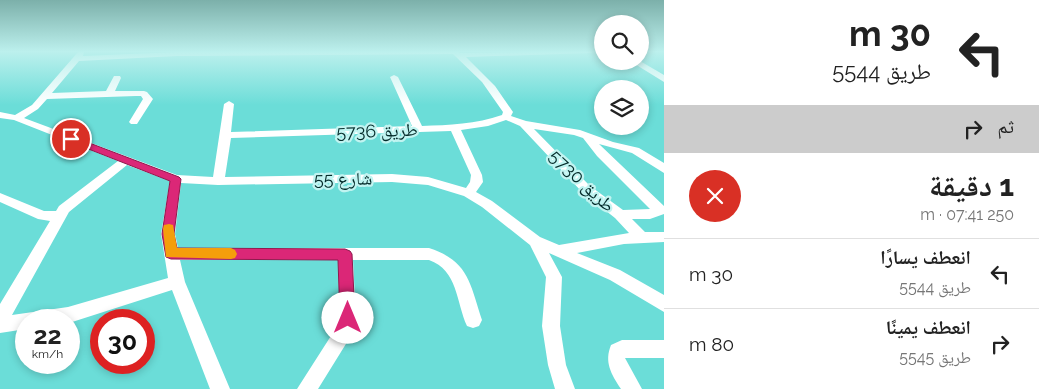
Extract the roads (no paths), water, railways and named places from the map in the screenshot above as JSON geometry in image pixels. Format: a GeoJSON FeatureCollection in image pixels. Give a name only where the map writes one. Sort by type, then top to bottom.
{"type":"FeatureCollection","features":[{"type":"Feature","properties":{"kind":"street"},"geometry":{"type":"LineString","coordinates":[[16,118],[27,113],[67,69]]}},
{"type":"Feature","properties":{"kind":"street"},"geometry":{"type":"LineString","coordinates":[[475,69],[504,103],[508,112],[506,117],[524,124],[568,130],[610,145],[635,150],[644,154],[664,170]]}},
{"type":"Feature","properties":{"kind":"street"},"geometry":{"type":"LineString","coordinates":[[649,70],[664,79]]}},
{"type":"Feature","properties":{"kind":"street"},"geometry":{"type":"LineString","coordinates":[[394,77],[419,130]]}},
{"type":"Feature","properties":{"kind":"street"},"geometry":{"type":"LineString","coordinates":[[109,94],[117,78]]}},
{"type":"Feature","properties":{"kind":"street"},"geometry":{"type":"LineString","coordinates":[[44,96],[136,93],[146,96],[148,99],[134,122]]}},
{"type":"Feature","properties":{"kind":"street"},"geometry":{"type":"LineString","coordinates":[[218,181],[229,104]]}},
{"type":"Feature","properties":{"kind":"street","name":"شارع 55"},"geometry":{"type":"LineString","coordinates":[[0,115],[16,118],[176,179],[218,181],[392,178],[428,181],[468,193],[486,204],[535,241],[615,275],[664,304]]}},
{"type":"Feature","properties":{"kind":"street","name":"طريق 5736"},"geometry":{"type":"LineString","coordinates":[[226,135],[455,128],[488,123],[506,117]]}},
{"type":"Feature","properties":{"kind":"street","name":"طريق 5730"},"geometry":{"type":"LineString","coordinates":[[524,124],[586,189],[620,215],[641,237]]}},
{"type":"Feature","properties":{"kind":"street"},"geometry":{"type":"LineString","coordinates":[[455,128],[476,172],[477,180],[474,187],[468,193]]}},
{"type":"Feature","properties":{"kind":"street"},"geometry":{"type":"LineString","coordinates":[[586,135],[600,154],[660,210],[650,214],[620,215]]}},
{"type":"Feature","properties":{"kind":"street"},"geometry":{"type":"LineString","coordinates":[[0,320],[59,216],[74,200],[99,182],[111,178],[130,162]]}},
{"type":"Feature","properties":{"kind":"street"},"geometry":{"type":"LineString","coordinates":[[176,179],[168,234],[171,254],[177,282],[220,389]]}},
{"type":"Feature","properties":{"kind":"street"},"geometry":{"type":"LineString","coordinates":[[0,197],[44,216],[59,216]]}},
{"type":"Feature","properties":{"kind":"street"},"geometry":{"type":"LineString","coordinates":[[558,251],[589,244],[641,237],[664,237]]}},
{"type":"Feature","properties":{"kind":"street"},"geometry":{"type":"LineString","coordinates":[[535,241],[554,277],[551,326],[557,365],[565,389]]}},
{"type":"Feature","properties":{"kind":"street"},"geometry":{"type":"LineString","coordinates":[[171,254],[429,254],[447,260],[458,274],[473,320]]}},
{"type":"Feature","properties":{"kind":"street"},"geometry":{"type":"LineString","coordinates":[[307,389],[343,333],[348,318],[345,254]]}},
{"type":"Feature","properties":{"kind":"street"},"geometry":{"type":"LineString","coordinates":[[80,310],[177,282]]}},
{"type":"Feature","properties":{"kind":"street"},"geometry":{"type":"LineString","coordinates":[[0,325],[15,323]]}},
{"type":"Feature","properties":{"kind":"street"},"geometry":{"type":"LineString","coordinates":[[632,389],[615,362],[614,356],[617,351],[664,349]]}}]}
